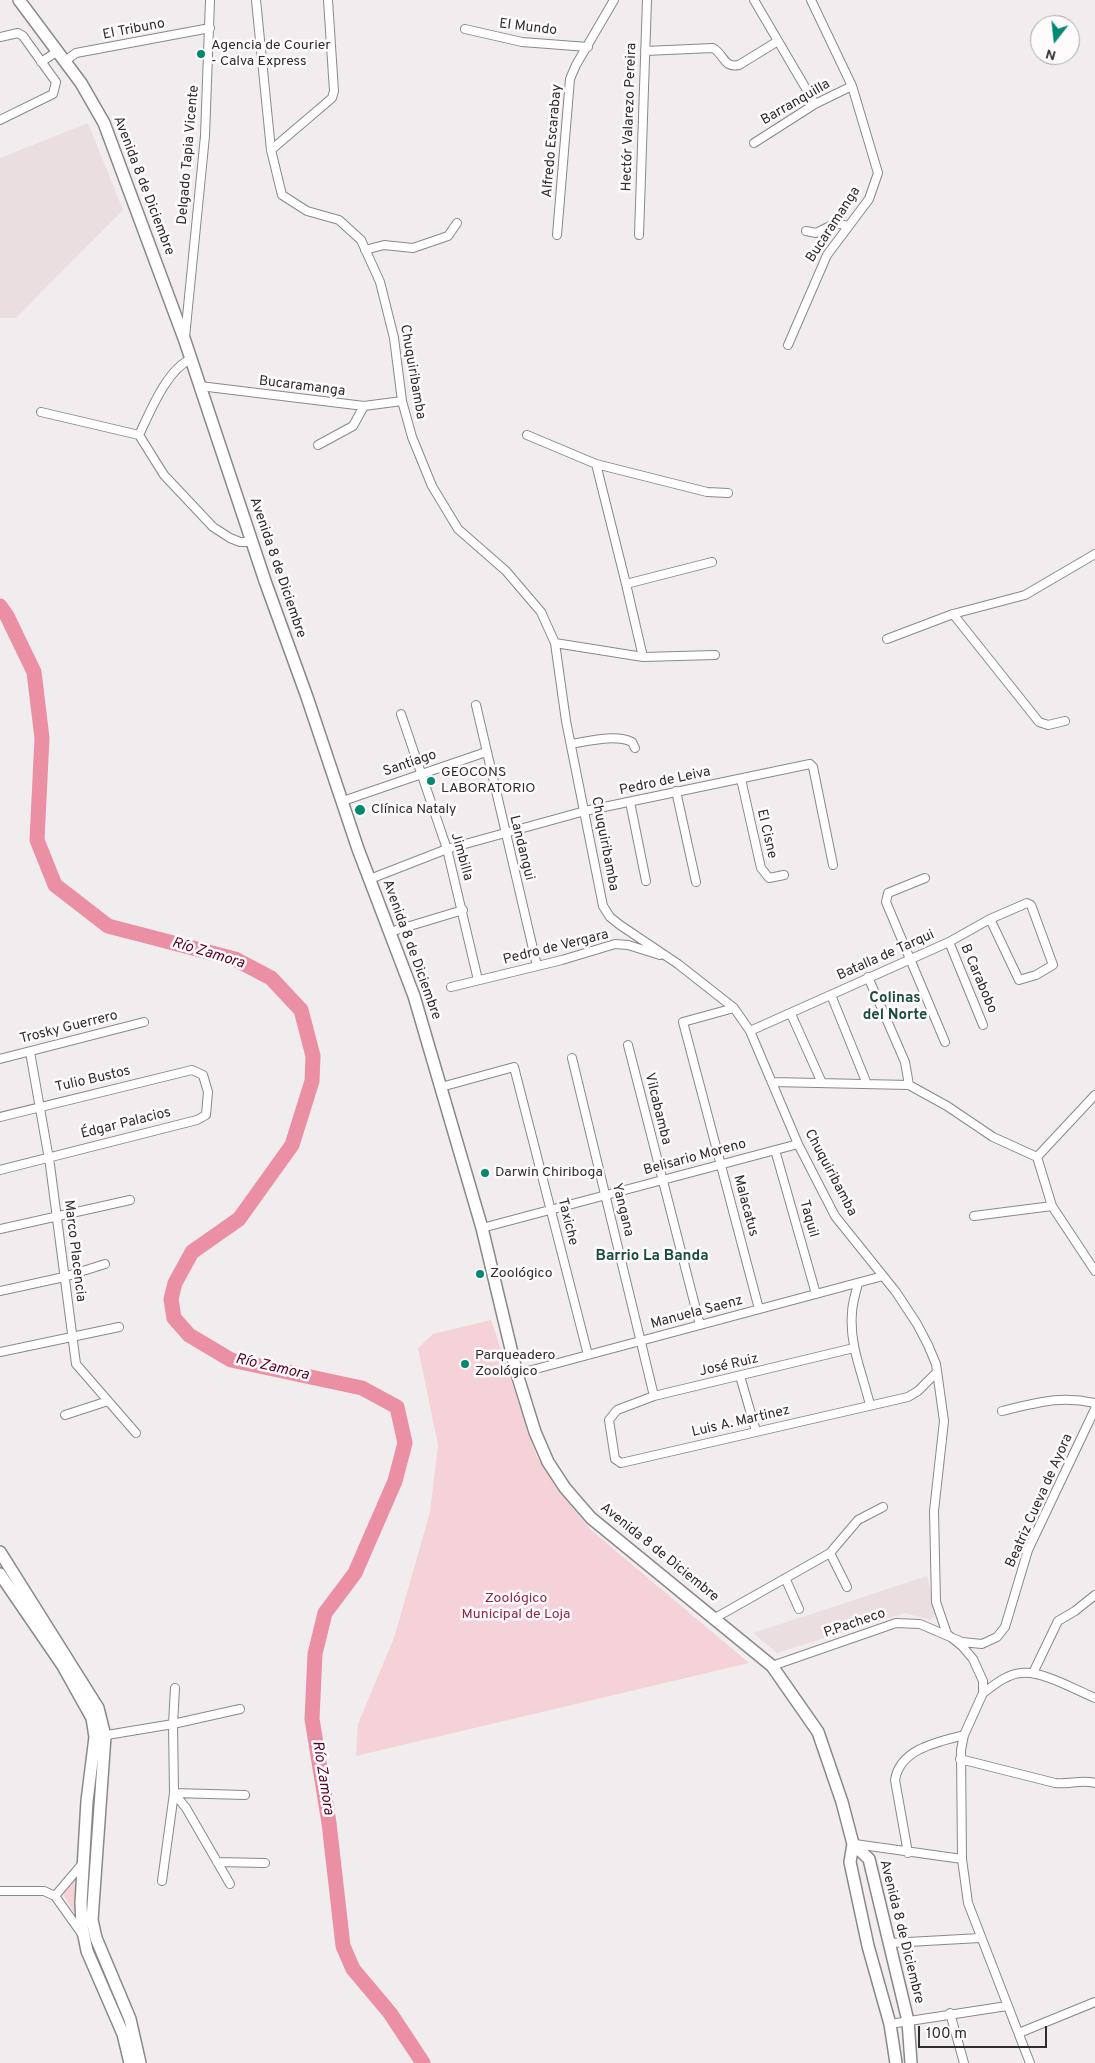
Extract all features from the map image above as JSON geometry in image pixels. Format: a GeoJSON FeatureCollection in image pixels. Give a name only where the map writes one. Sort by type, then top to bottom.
{"type":"FeatureCollection","features":[{"type":"Feature","properties":{"kind":"main road","name":"Avenida 8 de Diciembre"},"geometry":{"type":"LineString","coordinates":[[19,0],[65,60],[104,123],[185,341],[251,542],[370,879],[414,996],[482,1228],[517,1374],[535,1432],[548,1462],[565,1488],[591,1518],[772,1666],[818,1732],[842,1802],[853,1844],[850,1862],[868,1946],[890,2024],[896,2063]]}},
{"type":"Feature","properties":{"kind":"main road"},"geometry":{"type":"LineString","coordinates":[[0,1552],[98,1708],[101,1803],[92,1894],[92,1920],[96,1938],[130,2019],[140,2063]]}},
{"type":"Feature","properties":{"kind":"main road"},"geometry":{"type":"LineString","coordinates":[[0,1574],[63,1666],[100,1736],[87,1801],[82,1903],[84,1937],[87,1950],[123,2034],[130,2063]]}},
{"type":"Feature","properties":{"kind":"main road"},"geometry":{"type":"LineString","coordinates":[[87,1801],[101,1803]]}},
{"type":"Feature","properties":{"kind":"main road","name":"Avenida 8 de Diciembre"},"geometry":{"type":"LineString","coordinates":[[853,1844],[869,1859],[908,2021],[911,2063]]}},
{"type":"Feature","properties":{"kind":"street","name":"Delgado Tapia Vicente"},"geometry":{"type":"LineString","coordinates":[[185,341],[204,136],[210,0]]}},
{"type":"Feature","properties":{"kind":"street","name":"Chuquiribamba"},"geometry":{"type":"LineString","coordinates":[[256,0],[271,150],[282,195],[306,212],[339,220],[360,240],[380,282],[394,338],[402,401],[412,436],[432,486],[458,529],[506,571],[541,612],[556,643],[571,744],[586,812],[603,906],[615,921],[667,957],[734,1008],[750,1031],[798,1144],[835,1216],[884,1276],[918,1324],[928,1345],[937,1372],[944,1421],[934,1511],[936,1602],[948,1634],[973,1659],[983,1681],[983,1693]]}},
{"type":"Feature","properties":{"kind":"street"},"geometry":{"type":"LineString","coordinates":[[271,150],[332,98],[334,91],[328,0]]}},
{"type":"Feature","properties":{"kind":"street","name":"Alfredo Escarabay"},"geometry":{"type":"LineString","coordinates":[[557,235],[570,79],[576,65],[614,0]]}},
{"type":"Feature","properties":{"kind":"street","name":"Hectór Valarezo Pereira"},"geometry":{"type":"LineString","coordinates":[[639,235],[647,0]]}},
{"type":"Feature","properties":{"kind":"street"},"geometry":{"type":"LineString","coordinates":[[754,0],[815,104]]}},
{"type":"Feature","properties":{"kind":"street"},"geometry":{"type":"LineString","coordinates":[[811,0],[852,86]]}},
{"type":"Feature","properties":{"kind":"street","name":"El Tribuno"},"geometry":{"type":"LineString","coordinates":[[65,60],[76,53],[210,28]]}},
{"type":"Feature","properties":{"kind":"street","name":"El Mundo"},"geometry":{"type":"LineString","coordinates":[[465,29],[522,42],[588,47]]}},
{"type":"Feature","properties":{"kind":"street"},"geometry":{"type":"LineString","coordinates":[[0,37],[18,33],[56,82],[53,94],[0,120]]}},
{"type":"Feature","properties":{"kind":"street"},"geometry":{"type":"LineString","coordinates":[[645,51],[714,48],[720,52],[726,64],[732,67],[739,65],[778,41]]}},
{"type":"Feature","properties":{"kind":"street"},"geometry":{"type":"LineString","coordinates":[[41,62],[58,51]]}},
{"type":"Feature","properties":{"kind":"street","name":"Barranquilla"},"geometry":{"type":"LineString","coordinates":[[754,143],[815,104],[852,86]]}},
{"type":"Feature","properties":{"kind":"street","name":"Bucaramanga"},"geometry":{"type":"LineString","coordinates":[[788,345],[824,259],[869,199],[878,173],[852,86]]}},
{"type":"Feature","properties":{"kind":"street"},"geometry":{"type":"LineString","coordinates":[[365,250],[384,245],[413,248],[448,236],[458,223]]}},
{"type":"Feature","properties":{"kind":"street"},"geometry":{"type":"LineString","coordinates":[[806,231],[816,233],[836,223],[848,226]]}},
{"type":"Feature","properties":{"kind":"street"},"geometry":{"type":"LineString","coordinates":[[139,435],[172,373],[182,362],[190,359]]}},
{"type":"Feature","properties":{"kind":"street","name":"Bucaramanga"},"geometry":{"type":"LineString","coordinates":[[200,386],[364,406],[402,401]]}},
{"type":"Feature","properties":{"kind":"street"},"geometry":{"type":"LineString","coordinates":[[318,445],[352,426],[364,406]]}},
{"type":"Feature","properties":{"kind":"street"},"geometry":{"type":"LineString","coordinates":[[41,412],[139,435],[164,475],[213,526],[230,538],[240,542],[251,542]]}},
{"type":"Feature","properties":{"kind":"street"},"geometry":{"type":"LineString","coordinates":[[527,435],[596,464],[707,492],[728,493]]}},
{"type":"Feature","properties":{"kind":"street"},"geometry":{"type":"LineString","coordinates":[[596,464],[643,656]]}},
{"type":"Feature","properties":{"kind":"street"},"geometry":{"type":"LineString","coordinates":[[887,639],[953,614],[1025,595],[1095,554]]}},
{"type":"Feature","properties":{"kind":"street"},"geometry":{"type":"LineString","coordinates":[[626,584],[712,562]]}},
{"type":"Feature","properties":{"kind":"street"},"geometry":{"type":"LineString","coordinates":[[953,614],[1039,722],[1048,725],[1065,721]]}},
{"type":"Feature","properties":{"kind":"street"},"geometry":{"type":"LineString","coordinates":[[556,643],[643,656],[715,655]]}},
{"type":"Feature","properties":{"kind":"street","name":"Landangui"},"geometry":{"type":"LineString","coordinates":[[476,705],[538,966]]}},
{"type":"Feature","properties":{"kind":"street","name":"Jimbilla"},"geometry":{"type":"LineString","coordinates":[[401,714],[419,774],[447,849],[463,910],[478,980]]}},
{"type":"Feature","properties":{"kind":"street"},"geometry":{"type":"LineString","coordinates":[[571,744],[603,739],[632,742],[635,748]]}},
{"type":"Feature","properties":{"kind":"street","name":"Santiago"},"geometry":{"type":"LineString","coordinates":[[343,801],[486,752]]}},
{"type":"Feature","properties":{"kind":"street","name":"Pedro de Leiva"},"geometry":{"type":"LineString","coordinates":[[370,879],[447,849],[505,833],[676,791],[810,764],[813,767],[833,865]]}},
{"type":"Feature","properties":{"kind":"street","name":"El Cisne"},"geometry":{"type":"LineString","coordinates":[[741,778],[762,868],[769,878],[784,876]]}},
{"type":"Feature","properties":{"kind":"street"},"geometry":{"type":"LineString","coordinates":[[676,791],[696,882]]}},
{"type":"Feature","properties":{"kind":"street"},"geometry":{"type":"LineString","coordinates":[[630,802],[646,881]]}},
{"type":"Feature","properties":{"kind":"street"},"geometry":{"type":"LineString","coordinates":[[925,878],[888,893],[886,898],[908,959],[945,1042]]}},
{"type":"Feature","properties":{"kind":"street","name":"Batalla de Tarqui"},"geometry":{"type":"LineString","coordinates":[[750,1031],[949,942],[990,919],[1027,903],[1031,905],[1053,962],[1050,967],[1019,980],[990,919]]}},
{"type":"Feature","properties":{"kind":"street"},"geometry":{"type":"LineString","coordinates":[[390,932],[463,910]]}},
{"type":"Feature","properties":{"kind":"street","name":"B Carabobo"},"geometry":{"type":"LineString","coordinates":[[949,942],[983,1025]]}},
{"type":"Feature","properties":{"kind":"street","name":"Pedro de Vergara"},"geometry":{"type":"LineString","coordinates":[[451,987],[538,966],[615,944],[628,945],[667,957]]}},
{"type":"Feature","properties":{"kind":"street"},"geometry":{"type":"LineString","coordinates":[[868,977],[905,1062],[909,1085]]}},
{"type":"Feature","properties":{"kind":"street"},"geometry":{"type":"LineString","coordinates":[[831,995],[867,1084]]}},
{"type":"Feature","properties":{"kind":"street","name":"Malacatus"},"geometry":{"type":"LineString","coordinates":[[734,1008],[683,1022],[760,1309]]}},
{"type":"Feature","properties":{"kind":"street"},"geometry":{"type":"LineString","coordinates":[[791,1014],[822,1083]]}},
{"type":"Feature","properties":{"kind":"street","name":"Trosky Guerrero"},"geometry":{"type":"LineString","coordinates":[[0,1059],[144,1022]]}},
{"type":"Feature","properties":{"kind":"street","name":"Vilcabamba"},"geometry":{"type":"LineString","coordinates":[[628,1044],[700,1325]]}},
{"type":"Feature","properties":{"kind":"street","name":"Marco Placencia"},"geometry":{"type":"LineString","coordinates":[[30,1052],[48,1157],[76,1364],[136,1433]]}},
{"type":"Feature","properties":{"kind":"street","name":"Yangana"},"geometry":{"type":"LineString","coordinates":[[572,1058],[654,1396]]}},
{"type":"Feature","properties":{"kind":"street","name":"Taxiche"},"geometry":{"type":"LineString","coordinates":[[441,1087],[514,1067],[588,1355]]}},
{"type":"Feature","properties":{"kind":"street","name":"Tulio Bustos"},"geometry":{"type":"LineString","coordinates":[[0,1117],[192,1070]]}},
{"type":"Feature","properties":{"kind":"street","name":"Édgar Palacios"},"geometry":{"type":"LineString","coordinates":[[0,1170],[197,1120],[206,1115],[208,1102],[207,1086],[203,1075],[192,1070]]}},
{"type":"Feature","properties":{"kind":"street"},"geometry":{"type":"LineString","coordinates":[[772,1082],[909,1085],[947,1106],[993,1137],[1037,1157],[1052,1206],[1095,1271]]}},
{"type":"Feature","properties":{"kind":"street"},"geometry":{"type":"LineString","coordinates":[[1037,1157],[1095,1094]]}},
{"type":"Feature","properties":{"kind":"street","name":"Belisario Moreno"},"geometry":{"type":"LineString","coordinates":[[482,1228],[798,1144]]}},
{"type":"Feature","properties":{"kind":"street","name":"Taquil"},"geometry":{"type":"LineString","coordinates":[[775,1150],[816,1294]]}},
{"type":"Feature","properties":{"kind":"street"},"geometry":{"type":"LineString","coordinates":[[0,1229],[130,1200]]}},
{"type":"Feature","properties":{"kind":"street"},"geometry":{"type":"LineString","coordinates":[[974,1216],[1052,1206]]}},
{"type":"Feature","properties":{"kind":"street"},"geometry":{"type":"LineString","coordinates":[[0,1291],[64,1277],[105,1264]]}},
{"type":"Feature","properties":{"kind":"street","name":"Manuela Saenz"},"geometry":{"type":"LineString","coordinates":[[517,1374],[884,1276]]}},
{"type":"Feature","properties":{"kind":"street"},"geometry":{"type":"LineString","coordinates":[[858,1283],[852,1312],[854,1348],[870,1405]]}},
{"type":"Feature","properties":{"kind":"street"},"geometry":{"type":"LineString","coordinates":[[0,1352],[119,1327]]}},
{"type":"Feature","properties":{"kind":"street","name":"José Ruiz"},"geometry":{"type":"LineString","coordinates":[[617,1461],[609,1420],[616,1410],[654,1396],[854,1348]]}},
{"type":"Feature","properties":{"kind":"street","name":"Luis A. Martinez"},"geometry":{"type":"LineString","coordinates":[[617,1461],[621,1462],[908,1397],[918,1391],[937,1372]]}},
{"type":"Feature","properties":{"kind":"street"},"geometry":{"type":"LineString","coordinates":[[740,1376],[756,1431]]}},
{"type":"Feature","properties":{"kind":"street"},"geometry":{"type":"LineString","coordinates":[[1002,1410],[1068,1398],[1095,1403]]}},
{"type":"Feature","properties":{"kind":"street"},"geometry":{"type":"LineString","coordinates":[[65,1415],[108,1401]]}},
{"type":"Feature","properties":{"kind":"street","name":"Beatriz Cueva de Ayora"},"geometry":{"type":"LineString","coordinates":[[948,1634],[962,1642],[982,1644],[1003,1633],[1028,1550],[1095,1409]]}},
{"type":"Feature","properties":{"kind":"street"},"geometry":{"type":"LineString","coordinates":[[715,1618],[830,1554],[858,1520],[882,1507]]}},
{"type":"Feature","properties":{"kind":"street"},"geometry":{"type":"LineString","coordinates":[[830,1554],[848,1587]]}},
{"type":"Feature","properties":{"kind":"street"},"geometry":{"type":"LineString","coordinates":[[786,1580],[799,1609]]}},
{"type":"Feature","properties":{"kind":"street"},"geometry":{"type":"LineString","coordinates":[[1033,1673],[1058,1621],[1075,1611],[1095,1595]]}},
{"type":"Feature","properties":{"kind":"street","name":"P.Pacheco"},"geometry":{"type":"LineString","coordinates":[[772,1666],[896,1623],[920,1624],[948,1634]]}},
{"type":"Feature","properties":{"kind":"street"},"geometry":{"type":"LineString","coordinates":[[1030,2063],[980,1938],[968,1902],[962,1859],[960,1759],[964,1734],[983,1693],[1001,1680],[1020,1672],[1033,1673],[1095,1698]]}},
{"type":"Feature","properties":{"kind":"street"},"geometry":{"type":"LineString","coordinates":[[162,1881],[174,1793],[173,1724],[175,1688]]}},
{"type":"Feature","properties":{"kind":"street"},"geometry":{"type":"LineString","coordinates":[[100,1736],[173,1724],[240,1708]]}},
{"type":"Feature","properties":{"kind":"street"},"geometry":{"type":"LineString","coordinates":[[908,1852],[894,1780],[896,1769],[910,1754],[964,1734]]}},
{"type":"Feature","properties":{"kind":"street"},"geometry":{"type":"LineString","coordinates":[[960,1759],[1054,1783],[1065,1784],[1077,1781],[1095,1783]]}},
{"type":"Feature","properties":{"kind":"street"},"geometry":{"type":"LineString","coordinates":[[174,1793],[244,1795]]}},
{"type":"Feature","properties":{"kind":"street"},"geometry":{"type":"LineString","coordinates":[[174,1793],[186,1808],[230,1884]]}},
{"type":"Feature","properties":{"kind":"street"},"geometry":{"type":"LineString","coordinates":[[853,1844],[962,1859]]}},
{"type":"Feature","properties":{"kind":"street"},"geometry":{"type":"LineString","coordinates":[[55,1896],[83,1862]]}},
{"type":"Feature","properties":{"kind":"street"},"geometry":{"type":"LineString","coordinates":[[217,1862],[265,1863]]}},
{"type":"Feature","properties":{"kind":"street"},"geometry":{"type":"LineString","coordinates":[[0,1891],[44,1891],[55,1896],[84,1937],[96,1938]]}},
{"type":"Feature","properties":{"kind":"street"},"geometry":{"type":"LineString","coordinates":[[890,1943],[980,1938]]}},
{"type":"Feature","properties":{"kind":"street"},"geometry":{"type":"LineString","coordinates":[[1019,2034],[1095,2002]]}},
{"type":"Feature","properties":{"kind":"street"},"geometry":{"type":"LineString","coordinates":[[890,2024],[950,2013],[1007,2006]]}},
{"type":"Feature","properties":{"kind":"street"},"geometry":{"type":"LineString","coordinates":[[950,2013],[964,2063]]}},
{"type":"Feature","properties":{"kind":"shaded area"},"geometry":{"type":"Polygon","coordinates":[[[88,123],[123,210],[16,318],[0,318],[0,158],[88,123]]]}},
{"type":"Feature","properties":{"kind":"shaded area"},"geometry":{"type":"Polygon","coordinates":[[[927,1576],[934,1607],[934,1617],[930,1620],[905,1613],[777,1653],[753,1633],[927,1576]]]}},
{"type":"Feature","properties":{"kind":"green space","name":"Zoológico Municipal de Loja"},"geometry":{"type":"Polygon","coordinates":[[[491,1320],[536,1455],[557,1489],[591,1530],[749,1663],[356,1756],[358,1724],[394,1638],[430,1512],[438,1445],[418,1348],[433,1334],[491,1320]]]}},
{"type":"Feature","properties":{"kind":"green space"},"geometry":{"type":"Polygon","coordinates":[[[80,1869],[77,1917],[63,1894],[80,1869]]]}},
{"type":"Feature","properties":{"kind":"waterway","name":"Río Zamora"},"geometry":{"type":"LineString","coordinates":[[0,606],[7,616],[34,672],[42,738],[37,840],[55,885],[108,926],[235,959],[271,978],[301,1010],[313,1056],[312,1081],[292,1145],[239,1219],[192,1252],[175,1283],[171,1299],[174,1318],[189,1335],[231,1360],[362,1388],[397,1407],[405,1443],[395,1481],[355,1573],[325,1613],[315,1654],[312,1719],[329,1823],[343,1946],[353,1969],[390,2013],[423,2063]]}},
{"type":"Feature","properties":{"kind":"place","name":"Agencia de Courier - Calva Express"},"geometry":{"type":"Point","coordinates":[201,54]}},
{"type":"Feature","properties":{"kind":"place","name":"GEOCONS LABORATORIO"},"geometry":{"type":"Point","coordinates":[431,781]}},
{"type":"Feature","properties":{"kind":"place","name":"Clínica Nataly"},"geometry":{"type":"Point","coordinates":[360,810]}},
{"type":"Feature","properties":{"kind":"place","name":"Darwin Chiriboga"},"geometry":{"type":"Point","coordinates":[485,1173]}},
{"type":"Feature","properties":{"kind":"place","name":"Zoológico"},"geometry":{"type":"Point","coordinates":[480,1274]}},
{"type":"Feature","properties":{"kind":"place","name":"Parqueadero Zoológico"},"geometry":{"type":"Point","coordinates":[465,1364]}},
{"type":"Feature","properties":{"kind":"district","name":"Colinas del Norte"},"geometry":{"type":"Point","coordinates":[895,1008]}},
{"type":"Feature","properties":{"kind":"district","name":"Barrio La Banda"},"geometry":{"type":"Point","coordinates":[652,1257]}}]}
